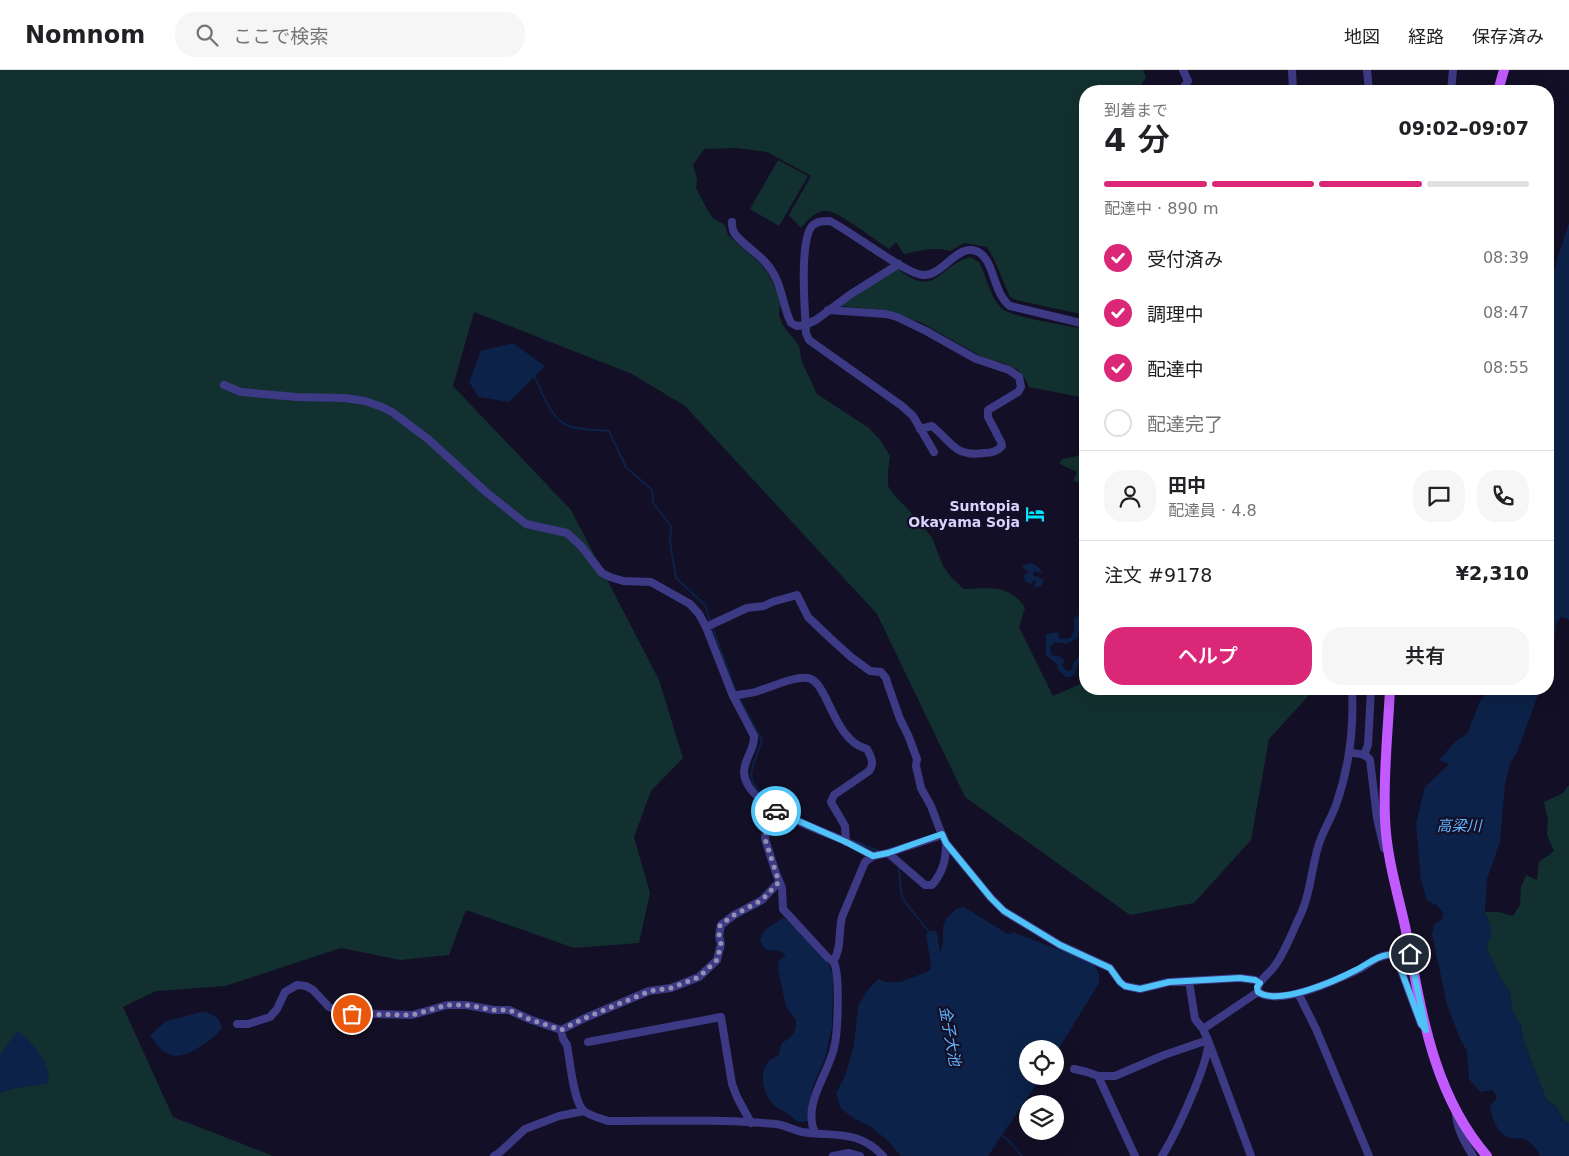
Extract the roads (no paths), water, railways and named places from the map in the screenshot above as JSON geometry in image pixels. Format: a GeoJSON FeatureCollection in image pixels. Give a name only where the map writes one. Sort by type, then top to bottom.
{"type":"FeatureCollection","features":[{"type":"Feature","properties":{"kind":"main road"},"geometry":{"type":"LineString","coordinates":[[1500,85],[1504,70]]}},
{"type":"Feature","properties":{"kind":"main road"},"geometry":{"type":"LineString","coordinates":[[1390,695],[1384,784],[1385,819],[1391,860],[1426,1030],[1440,1077],[1456,1112],[1487,1156]]}},
{"type":"Feature","properties":{"kind":"street"},"geometry":{"type":"LineString","coordinates":[[1183,70],[1188,81],[1185,85]]}},
{"type":"Feature","properties":{"kind":"street"},"geometry":{"type":"LineString","coordinates":[[1292,70],[1293,85]]}},
{"type":"Feature","properties":{"kind":"street"},"geometry":{"type":"LineString","coordinates":[[1367,70],[1368,85]]}},
{"type":"Feature","properties":{"kind":"street"},"geometry":{"type":"LineString","coordinates":[[1452,85],[1453,70]]}},
{"type":"Feature","properties":{"kind":"street"},"geometry":{"type":"LineString","coordinates":[[934,452],[913,416],[902,406],[809,340],[805,325],[805,245],[808,233],[814,224],[830,221],[913,273],[924,276],[932,274],[961,252],[979,252],[986,260],[1004,302],[1010,306],[1079,323]]}},
{"type":"Feature","properties":{"kind":"street"},"geometry":{"type":"LineString","coordinates":[[732,222],[733,230],[738,237],[766,262],[772,270],[792,323],[796,326],[805,325],[816,320],[866,284],[899,264]]}},
{"type":"Feature","properties":{"kind":"street"},"geometry":{"type":"LineString","coordinates":[[828,310],[886,314],[897,317],[976,359],[1010,370],[1019,377],[1021,388],[1018,392],[988,410],[988,417],[1001,442],[1002,446],[1000,449],[988,453],[966,454],[950,443],[932,426],[920,429]]}},
{"type":"Feature","properties":{"kind":"street"},"geometry":{"type":"LineString","coordinates":[[224,385],[241,392],[298,397],[345,398],[365,401],[392,412],[428,439],[486,492],[526,524],[567,533],[581,546],[602,573],[623,581],[651,582],[690,604],[699,614],[706,628],[732,696],[754,736],[755,743],[746,762],[744,774],[750,788],[773,809],[846,838],[873,856]]}},
{"type":"Feature","properties":{"kind":"street"},"geometry":{"type":"LineString","coordinates":[[706,628],[747,608],[764,606],[772,602],[797,596],[808,617],[844,651],[870,671],[880,672],[886,678],[900,719],[908,734],[916,759],[921,788],[931,806],[946,843],[1004,911],[1060,945],[1110,968],[1125,986],[1140,989],[1169,982],[1240,978],[1255,980],[1260,983]]}},
{"type":"Feature","properties":{"kind":"street"},"geometry":{"type":"LineString","coordinates":[[732,696],[754,692],[797,679],[808,678],[814,680],[825,695],[829,708],[838,724],[854,744],[867,749],[873,760],[873,766],[869,771],[834,795],[832,802],[845,826],[846,838]]}},
{"type":"Feature","properties":{"kind":"street"},"geometry":{"type":"LineString","coordinates":[[1258,992],[1257,987],[1277,964],[1299,918],[1305,902],[1318,846],[1336,806],[1349,752],[1352,695]]}},
{"type":"Feature","properties":{"kind":"street"},"geometry":{"type":"LineString","coordinates":[[1364,755],[1368,745],[1371,695]]}},
{"type":"Feature","properties":{"kind":"street"},"geometry":{"type":"LineString","coordinates":[[1349,752],[1364,755],[1370,760],[1377,818],[1382,841],[1391,860]]}},
{"type":"Feature","properties":{"kind":"street"},"geometry":{"type":"LineString","coordinates":[[773,809],[767,825],[765,839],[782,888],[783,909],[833,962],[837,972],[835,1046],[814,1100],[812,1126],[815,1133]]}},
{"type":"Feature","properties":{"kind":"street"},"geometry":{"type":"LineString","coordinates":[[833,962],[839,953],[840,926],[848,901],[865,862],[873,856],[888,853],[942,834]]}},
{"type":"Feature","properties":{"kind":"street"},"geometry":{"type":"LineString","coordinates":[[888,853],[925,885],[932,885],[939,877],[946,860],[946,843]]}},
{"type":"Feature","properties":{"kind":"street"},"geometry":{"type":"LineString","coordinates":[[237,1024],[248,1024],[270,1017],[277,1009],[285,992],[297,985],[306,986],[313,990],[329,1007],[342,1013],[412,1015],[447,1005],[466,1005],[494,1010],[509,1010],[561,1030],[650,991],[671,988],[699,977],[717,960],[721,944],[719,936],[720,925],[762,900],[779,882]]}},
{"type":"Feature","properties":{"kind":"street"},"geometry":{"type":"LineString","coordinates":[[1258,992],[1270,996],[1298,993],[1340,979],[1382,956],[1394,955],[1421,1024],[1426,1030]]}},
{"type":"Feature","properties":{"kind":"street"},"geometry":{"type":"LineString","coordinates":[[1189,980],[1195,1019],[1203,1029],[1208,1040],[1251,1156]]}},
{"type":"Feature","properties":{"kind":"street"},"geometry":{"type":"LineString","coordinates":[[1203,1029],[1258,992]]}},
{"type":"Feature","properties":{"kind":"street"},"geometry":{"type":"LineString","coordinates":[[1298,993],[1316,1029],[1368,1156]]}},
{"type":"Feature","properties":{"kind":"street"},"geometry":{"type":"LineString","coordinates":[[588,1042],[721,1017],[732,1084],[751,1123]]}},
{"type":"Feature","properties":{"kind":"street"},"geometry":{"type":"LineString","coordinates":[[561,1030],[567,1045],[575,1095],[584,1111]]}},
{"type":"Feature","properties":{"kind":"street"},"geometry":{"type":"LineString","coordinates":[[1074,1069],[1098,1076],[1121,1074],[1164,1055],[1208,1040]]}},
{"type":"Feature","properties":{"kind":"street"},"geometry":{"type":"LineString","coordinates":[[1162,1156],[1194,1092],[1206,1056],[1208,1040]]}},
{"type":"Feature","properties":{"kind":"street"},"geometry":{"type":"LineString","coordinates":[[1098,1076],[1135,1156]]}},
{"type":"Feature","properties":{"kind":"street"},"geometry":{"type":"LineString","coordinates":[[494,1156],[525,1129],[559,1116],[584,1111],[608,1120],[734,1121],[778,1125],[800,1132],[852,1136],[865,1141],[883,1156]]}},
{"type":"Feature","properties":{"kind":"street"},"geometry":{"type":"LineString","coordinates":[[1456,1112],[1456,1120],[1463,1138],[1474,1156]]}},
{"type":"Feature","properties":{"kind":"street"},"geometry":{"type":"LineString","coordinates":[[833,1156],[849,1153],[860,1156]]}},
{"type":"Feature","properties":{"kind":"water"},"geometry":{"type":"Polygon","coordinates":[[[1569,223],[1569,621],[1562,617],[1557,621],[1554,643],[1554,271],[1569,223]]]}},
{"type":"Feature","properties":{"kind":"water"},"geometry":{"type":"Polygon","coordinates":[[[513,343],[545,366],[509,402],[479,397],[469,382],[481,351],[513,343]]]}},
{"type":"Feature","properties":{"kind":"water"},"geometry":{"type":"Polygon","coordinates":[[[1030,563],[1038,566],[1042,573],[1034,571],[1033,575],[1044,580],[1041,587],[1034,586],[1036,581],[1034,580],[1031,584],[1025,581],[1024,575],[1028,571],[1023,569],[1023,565],[1030,563]]]}},
{"type":"Feature","properties":{"kind":"water"},"geometry":{"type":"Polygon","coordinates":[[[1079,615],[1078,638],[1066,644],[1055,642],[1050,648],[1052,655],[1065,660],[1062,666],[1067,671],[1072,670],[1073,663],[1079,656],[1079,663],[1075,674],[1065,677],[1058,669],[1057,664],[1046,655],[1046,634],[1058,632],[1059,639],[1070,638],[1074,631],[1074,618],[1079,615]]]}},
{"type":"Feature","properties":{"kind":"water","name":"高梁川"},"geometry":{"type":"Polygon","coordinates":[[[1485,695],[1538,695],[1518,750],[1510,764],[1505,785],[1500,842],[1487,879],[1485,912],[1491,927],[1491,937],[1486,946],[1499,976],[1510,992],[1512,1011],[1521,1026],[1524,1043],[1546,1099],[1556,1107],[1564,1121],[1569,1123],[1569,1156],[1540,1156],[1535,1147],[1526,1140],[1511,1138],[1502,1133],[1494,1121],[1491,1111],[1490,1106],[1497,1098],[1493,1090],[1480,1092],[1469,1079],[1467,1051],[1461,1041],[1447,1005],[1432,934],[1434,925],[1442,919],[1443,913],[1437,905],[1427,901],[1421,881],[1416,823],[1425,787],[1449,764],[1439,760],[1456,741],[1467,734],[1479,703],[1485,695]]]}},
{"type":"Feature","properties":{"kind":"water"},"geometry":{"type":"Polygon","coordinates":[[[964,907],[1006,933],[1010,934],[1013,932],[1092,962],[1099,974],[1099,983],[1064,1040],[1019,1040],[1019,1085],[1036,1085],[1029,1095],[1019,1095],[1019,1110],[988,1156],[901,1156],[886,1139],[871,1127],[841,1109],[836,1093],[845,1076],[854,1045],[858,1006],[866,992],[878,979],[886,982],[900,982],[927,972],[933,967],[943,943],[943,927],[947,918],[957,908],[964,907]]]}},
{"type":"Feature","properties":{"kind":"water"},"geometry":{"type":"Polygon","coordinates":[[[783,918],[794,923],[819,955],[828,963],[833,975],[832,1027],[825,1059],[813,1085],[809,1120],[803,1122],[796,1121],[773,1104],[763,1085],[764,1071],[767,1064],[771,1059],[778,1056],[782,1043],[793,1034],[796,1024],[796,1020],[786,1007],[778,969],[779,960],[786,955],[777,950],[769,951],[764,948],[760,939],[766,929],[783,918]]]}},
{"type":"Feature","properties":{"kind":"water"},"geometry":{"type":"Polygon","coordinates":[[[201,1012],[214,1015],[222,1027],[210,1040],[193,1051],[179,1056],[172,1056],[161,1049],[150,1035],[166,1021],[201,1012]]]}},
{"type":"Feature","properties":{"kind":"water"},"geometry":{"type":"Polygon","coordinates":[[[17,1031],[40,1054],[48,1071],[49,1078],[47,1084],[16,1088],[0,1093],[0,1055],[17,1031]]]}},
{"type":"Feature","properties":{"kind":"waterway"},"geometry":{"type":"LineString","coordinates":[[534,376],[552,412],[562,423],[583,429],[609,431],[626,467],[652,490],[653,503],[671,526],[670,542],[676,578],[705,605],[710,621]]}},
{"type":"Feature","properties":{"kind":"waterway"},"geometry":{"type":"LineString","coordinates":[[712,626],[736,692]]}},
{"type":"Feature","properties":{"kind":"waterway"},"geometry":{"type":"LineString","coordinates":[[739,698],[762,741],[752,771],[754,784],[758,790],[777,806]]}},
{"type":"Feature","properties":{"kind":"waterway"},"geometry":{"type":"LineString","coordinates":[[854,841],[880,852]]}},
{"type":"Feature","properties":{"kind":"waterway"},"geometry":{"type":"LineString","coordinates":[[898,865],[903,899],[932,936]]}},
{"type":"Feature","properties":{"kind":"waterway","name":"金子大池"},"geometry":{"type":"LineString","coordinates":[[932,936],[938,977]]}},
{"type":"Feature","properties":{"kind":"waterway"},"geometry":{"type":"LineString","coordinates":[[1001,1135],[1022,1156]]}},
{"type":"Feature","properties":{"kind":"place","name":"Suntopia Okayama Soja"},"geometry":{"type":"Point","coordinates":[1035,514]}}]}
